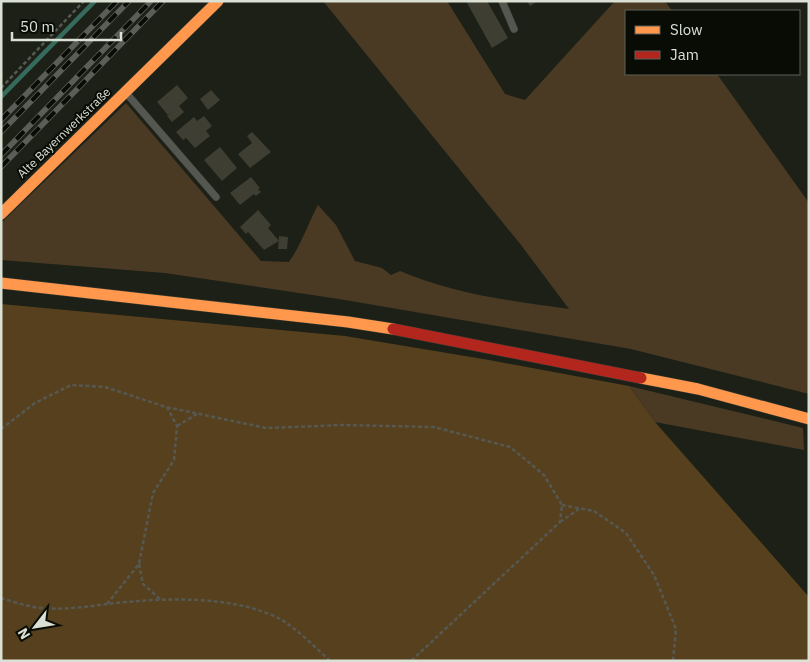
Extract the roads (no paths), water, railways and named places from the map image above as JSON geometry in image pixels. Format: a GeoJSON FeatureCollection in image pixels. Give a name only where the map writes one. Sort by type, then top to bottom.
{"type":"FeatureCollection","features":[{"type":"Feature","properties":{"kind":"main road","name":"Alte Bayernwerkstraße"},"geometry":{"type":"LineString","coordinates":[[1,214],[218,1]]}},
{"type":"Feature","properties":{"kind":"main road"},"geometry":{"type":"LineString","coordinates":[[1,283],[348,322],[423,334],[698,390],[809,419]]}},
{"type":"Feature","properties":{"kind":"lane"},"geometry":{"type":"LineString","coordinates":[[502,1],[514,29]]}},
{"type":"Feature","properties":{"kind":"lane","name":"Alte Bayernwerkstraße"},"geometry":{"type":"LineString","coordinates":[[125,92],[216,197]]}},
{"type":"Feature","properties":{"kind":"waterway"},"geometry":{"type":"LineString","coordinates":[[1,97],[95,1]]}},
{"type":"Feature","properties":{"kind":"railway"},"geometry":{"type":"LineString","coordinates":[[1,120],[117,1]]}},
{"type":"Feature","properties":{"kind":"railway"},"geometry":{"type":"LineString","coordinates":[[1,132],[129,1]]}},
{"type":"Feature","properties":{"kind":"railway"},"geometry":{"type":"LineString","coordinates":[[1,155],[151,1]]}},
{"type":"Feature","properties":{"kind":"railway"},"geometry":{"type":"LineString","coordinates":[[1,167],[163,1]]}}]}
